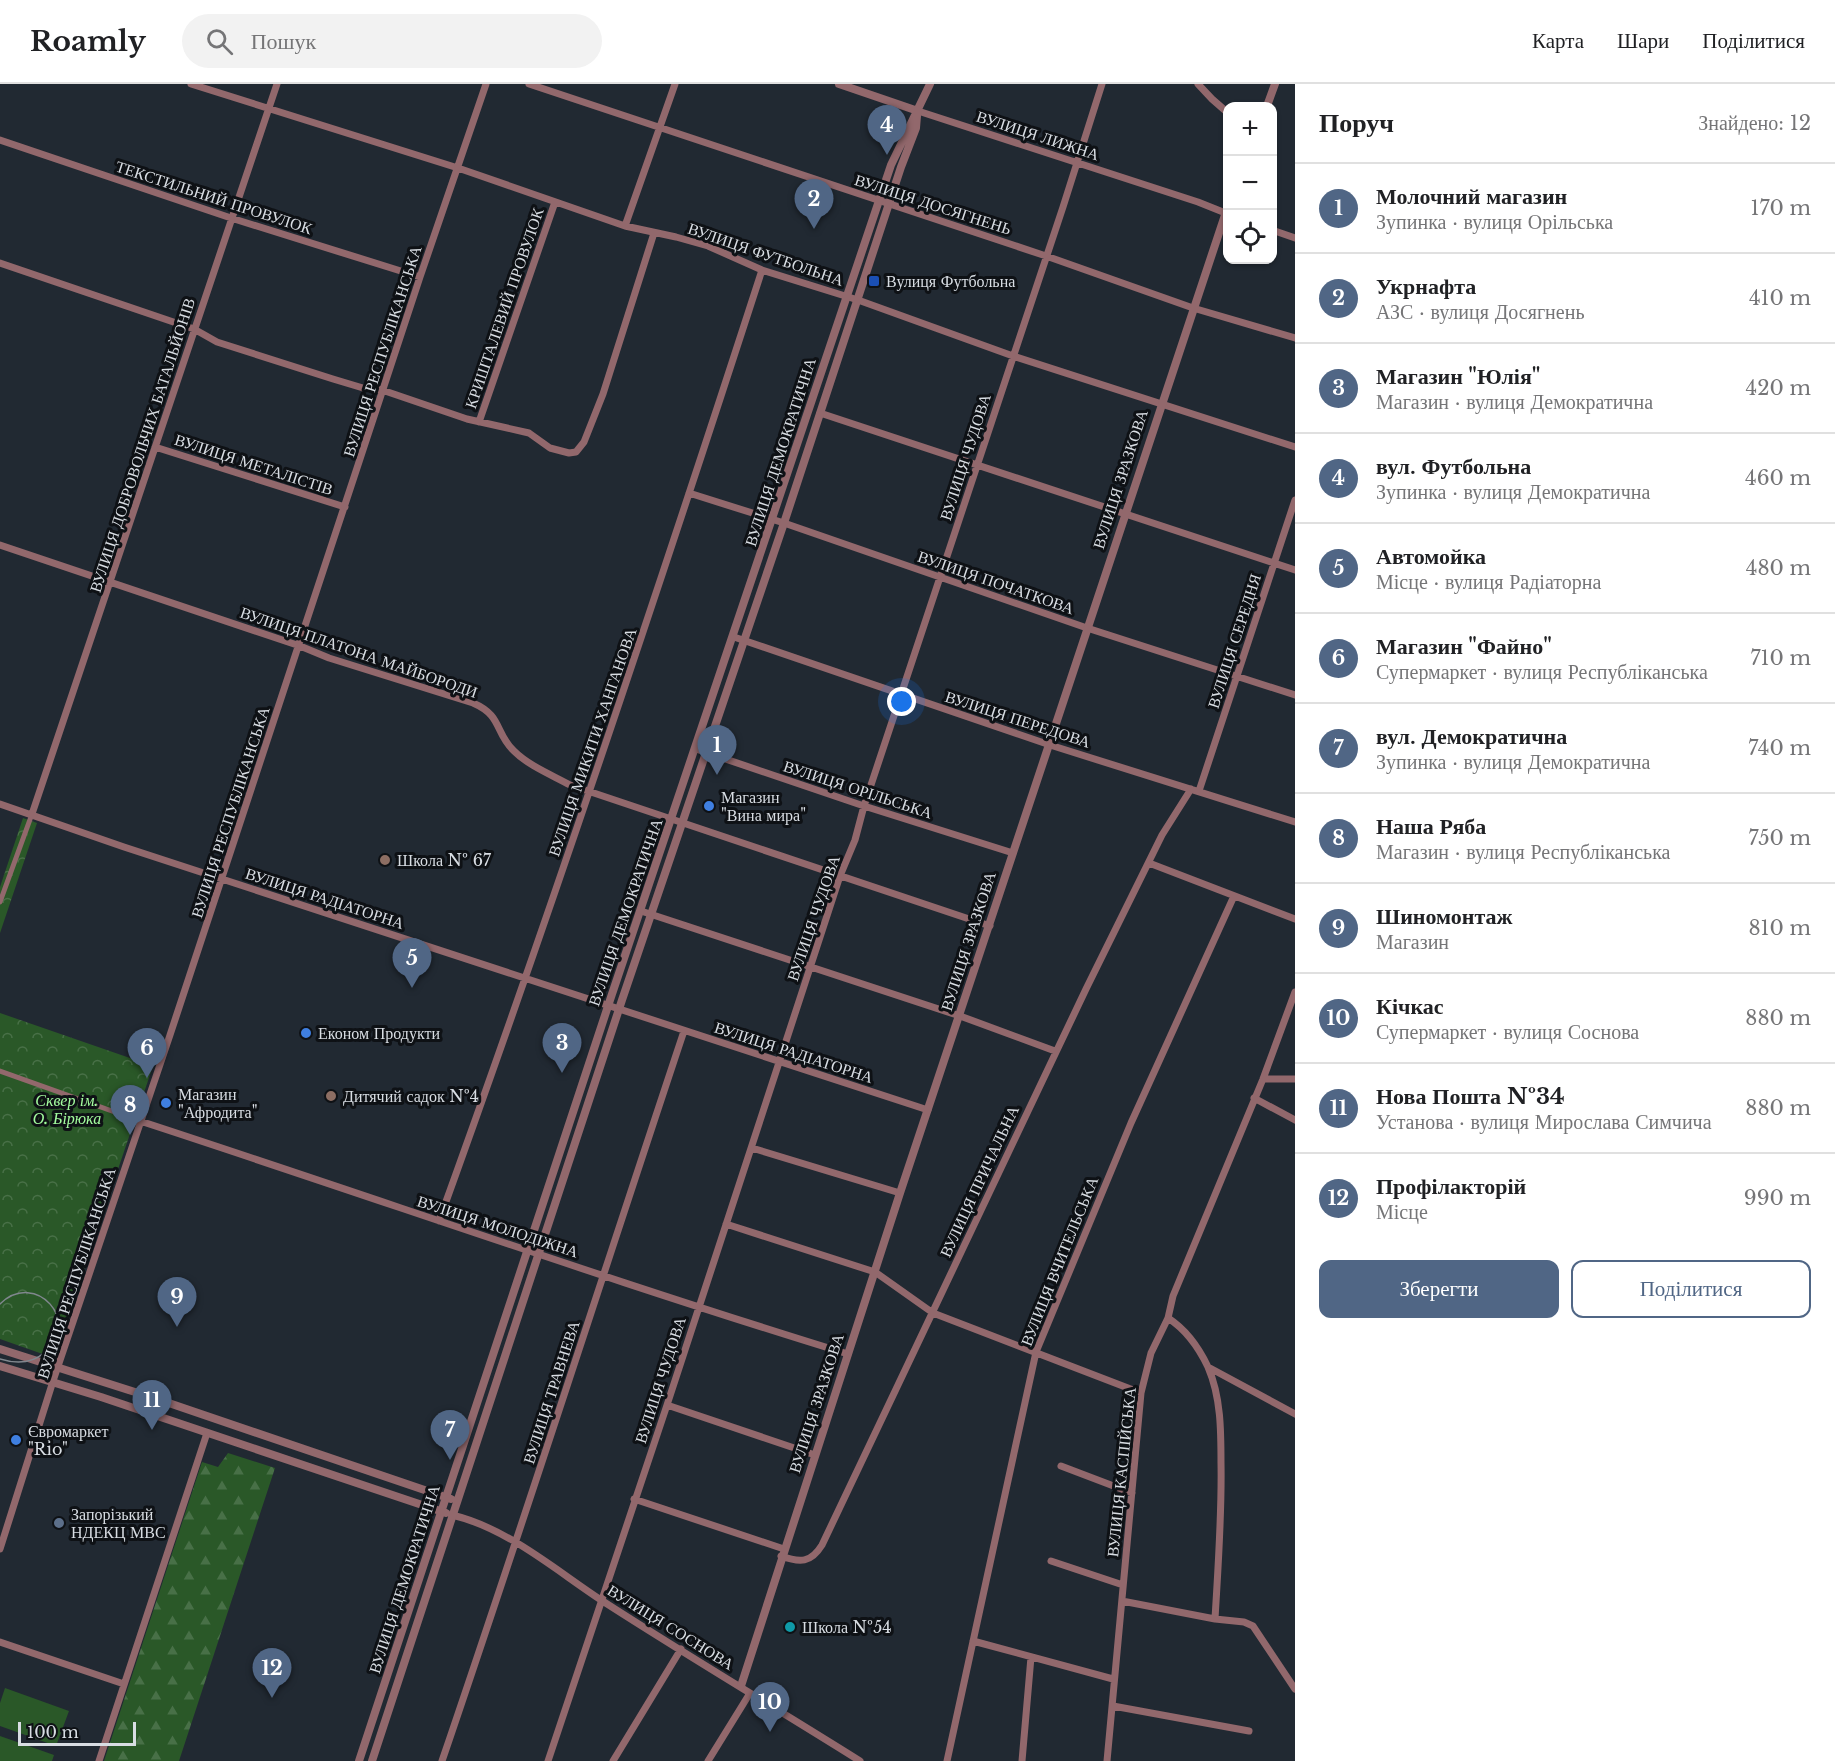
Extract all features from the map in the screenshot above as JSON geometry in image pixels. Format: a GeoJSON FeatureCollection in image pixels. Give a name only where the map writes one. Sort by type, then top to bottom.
{"type":"FeatureCollection","features":[{"type":"Feature","properties":{"kind":"street","name":"ВУЛИЦЯ ФУТБОЛЬНА"},"geometry":{"type":"LineString","coordinates":[[191,84],[458,168],[625,226],[708,246],[762,270],[858,300],[1013,356],[1295,447]]}},
{"type":"Feature","properties":{"kind":"street","name":"ВУЛИЦЯ ДОБРОВОЛЬЧИХ БАТАЛЬЙОНІВ"},"geometry":{"type":"LineString","coordinates":[[32,814],[277,84]]}},
{"type":"Feature","properties":{"kind":"street","name":"ВУЛИЦЯ РЕСПУБЛІКАНСЬКА"},"geometry":{"type":"LineString","coordinates":[[0,1549],[140,1121],[300,646],[309,610],[486,84]]}},
{"type":"Feature","properties":{"kind":"street","name":"ВУЛИЦЯ ДОСЯГНЕНЬ"},"geometry":{"type":"LineString","coordinates":[[529,84],[661,126],[729,152],[880,200],[1193,308],[1295,338]]}},
{"type":"Feature","properties":{"kind":"street"},"geometry":{"type":"LineString","coordinates":[[625,226],[675,84]]}},
{"type":"Feature","properties":{"kind":"street","name":"ВУЛИЦЯ ЛИЖНА"},"geometry":{"type":"LineString","coordinates":[[839,84],[1224,210]]}},
{"type":"Feature","properties":{"kind":"street","name":"ВУЛИЦЯ ДЕМОКРАТИЧНА"},"geometry":{"type":"LineString","coordinates":[[359,1761],[891,165],[930,84]]}},
{"type":"Feature","properties":{"kind":"street","name":"ВУЛИЦЯ ЧУДОВА"},"geometry":{"type":"LineString","coordinates":[[548,1761],[634,1499],[668,1405],[840,876],[855,840],[864,806],[1102,84]]}},
{"type":"Feature","properties":{"kind":"street"},"geometry":{"type":"LineString","coordinates":[[1198,84],[1223,109]]}},
{"type":"Feature","properties":{"kind":"street"},"geometry":{"type":"LineString","coordinates":[[1268,102],[1275,84]]}},
{"type":"Feature","properties":{"kind":"street","name":"ВУЛИЦЯ ДЕМОКРАТИЧНА"},"geometry":{"type":"LineString","coordinates":[[372,1761],[618,1010],[916,128],[918,111]]}},
{"type":"Feature","properties":{"kind":"street","name":"ТЕКСТИЛЬНИЙ ПРОВУЛОК"},"geometry":{"type":"LineString","coordinates":[[0,140],[231,218],[420,277]]}},
{"type":"Feature","properties":{"kind":"street","name":"КРИШТАЛЕВИЙ ПРОВУЛОК"},"geometry":{"type":"LineString","coordinates":[[479,422],[555,202]]}},
{"type":"Feature","properties":{"kind":"street","name":"ВУЛИЦЯ ЗРАЗКОВА"},"geometry":{"type":"LineString","coordinates":[[741,1686],[900,1193],[1223,222]]}},
{"type":"Feature","properties":{"kind":"street"},"geometry":{"type":"LineString","coordinates":[[1277,232],[1295,238]]}},
{"type":"Feature","properties":{"kind":"street"},"geometry":{"type":"LineString","coordinates":[[0,263],[194,329],[217,342],[363,388],[382,390],[479,422],[529,433],[550,448],[569,453],[576,452],[584,442],[603,394],[654,233]]}},
{"type":"Feature","properties":{"kind":"street","name":"ВУЛИЦЯ МИКИТИ ХАНГАНОВА"},"geometry":{"type":"LineString","coordinates":[[439,1221],[590,792],[762,270]]}},
{"type":"Feature","properties":{"kind":"street"},"geometry":{"type":"LineString","coordinates":[[820,413],[1295,570]]}},
{"type":"Feature","properties":{"kind":"street","name":"ВУЛИЦЯ МЕТАЛІСТІВ"},"geometry":{"type":"LineString","coordinates":[[155,447],[345,507]]}},
{"type":"Feature","properties":{"kind":"street","name":"ВУЛИЦЯ ПОЧАТКОВА"},"geometry":{"type":"LineString","coordinates":[[689,493],[784,522],[939,578],[1295,695]]}},
{"type":"Feature","properties":{"kind":"street","name":"ВУЛИЦЯ СЕРЕДНЯ"},"geometry":{"type":"LineString","coordinates":[[1195,790],[1237,676],[1295,500]]}},
{"type":"Feature","properties":{"kind":"street","name":"ВУЛИЦЯ ПЛАТОНА МАЙБОРОДИ"},"geometry":{"type":"LineString","coordinates":[[0,545],[485,709],[494,717],[506,743],[519,756],[570,785],[990,926]]}},
{"type":"Feature","properties":{"kind":"street","name":"ВУЛИЦЯ ПЕРЕДОВА"},"geometry":{"type":"LineString","coordinates":[[734,637],[1050,745],[1295,822]]}},
{"type":"Feature","properties":{"kind":"street","name":"ВУЛИЦЯ ОРІЛЬСЬКА"},"geometry":{"type":"LineString","coordinates":[[696,749],[1013,853]]}},
{"type":"Feature","properties":{"kind":"street","name":"ВУЛИЦЯ ПРИЧАЛЬНА"},"geometry":{"type":"LineString","coordinates":[[634,1499],[783,1553],[799,1562],[806,1561],[817,1552],[933,1313],[1055,1051],[1162,835],[1195,790]]}},
{"type":"Feature","properties":{"kind":"street","name":"ВУЛИЦЯ РАДІАТОРНА"},"geometry":{"type":"LineString","coordinates":[[0,804],[618,1010],[780,1060],[928,1110]]}},
{"type":"Feature","properties":{"kind":"street"},"geometry":{"type":"LineString","coordinates":[[0,902],[32,814]]}},
{"type":"Feature","properties":{"kind":"street"},"geometry":{"type":"LineString","coordinates":[[1149,863],[1295,919]]}},
{"type":"Feature","properties":{"kind":"street","name":"ВУЛИЦЯ ВЧИТЕЛЬСЬКА"},"geometry":{"type":"LineString","coordinates":[[947,1761],[1036,1352],[1131,1123],[1234,896]]}},
{"type":"Feature","properties":{"kind":"street"},"geometry":{"type":"LineString","coordinates":[[641,911],[960,1016],[1055,1051]]}},
{"type":"Feature","properties":{"kind":"street","name":"ВУЛИЦЯ КАСПІЙСЬКА"},"geometry":{"type":"LineString","coordinates":[[1107,1761],[1141,1393],[1151,1353],[1263,1079],[1295,992]]}},
{"type":"Feature","properties":{"kind":"street","name":"ВУЛИЦЯ ТРАВНЕВА"},"geometry":{"type":"LineString","coordinates":[[442,1761],[517,1543],[684,1031]]}},
{"type":"Feature","properties":{"kind":"street"},"geometry":{"type":"LineString","coordinates":[[0,1071],[140,1121]]}},
{"type":"Feature","properties":{"kind":"street"},"geometry":{"type":"LineString","coordinates":[[1263,1079],[1295,1079]]}},
{"type":"Feature","properties":{"kind":"street"},"geometry":{"type":"LineString","coordinates":[[1254,1098],[1295,1120]]}},
{"type":"Feature","properties":{"kind":"street","name":"ВУЛИЦЯ МОЛОДІЖНА"},"geometry":{"type":"LineString","coordinates":[[140,1121],[603,1274],[698,1308],[848,1354]]}},
{"type":"Feature","properties":{"kind":"street"},"geometry":{"type":"LineString","coordinates":[[752,1148],[900,1193]]}},
{"type":"Feature","properties":{"kind":"street"},"geometry":{"type":"LineString","coordinates":[[726,1224],[875,1272],[933,1313],[1141,1393]]}},
{"type":"Feature","properties":{"kind":"street"},"geometry":{"type":"LineString","coordinates":[[1167,1318],[1178,1324],[1188,1335],[1208,1367],[1220,1414],[1222,1514],[1215,1619]]}},
{"type":"Feature","properties":{"kind":"street"},"geometry":{"type":"LineString","coordinates":[[0,1349],[160,1400],[447,1497],[457,1501],[468,1518]]}},
{"type":"Feature","properties":{"kind":"street"},"geometry":{"type":"LineString","coordinates":[[0,1366],[207,1432],[442,1512],[468,1518]]}},
{"type":"Feature","properties":{"kind":"street"},"geometry":{"type":"LineString","coordinates":[[1208,1367],[1295,1414]]}},
{"type":"Feature","properties":{"kind":"street"},"geometry":{"type":"LineString","coordinates":[[668,1405],[815,1455]]}},
{"type":"Feature","properties":{"kind":"street"},"geometry":{"type":"LineString","coordinates":[[99,1761],[207,1432]]}},
{"type":"Feature","properties":{"kind":"street"},"geometry":{"type":"LineString","coordinates":[[1061,1466],[1132,1493]]}},
{"type":"Feature","properties":{"kind":"street","name":"ВУЛИЦЯ СОСНОВА"},"geometry":{"type":"LineString","coordinates":[[468,1518],[517,1543],[602,1600],[860,1761]]}},
{"type":"Feature","properties":{"kind":"street"},"geometry":{"type":"LineString","coordinates":[[1051,1561],[1123,1585]]}},
{"type":"Feature","properties":{"kind":"street"},"geometry":{"type":"LineString","coordinates":[[1122,1601],[1215,1619],[1244,1622],[1253,1626],[1295,1689]]}},
{"type":"Feature","properties":{"kind":"street"},"geometry":{"type":"LineString","coordinates":[[972,1641],[1113,1679]]}},
{"type":"Feature","properties":{"kind":"street"},"geometry":{"type":"LineString","coordinates":[[0,1642],[124,1684]]}},
{"type":"Feature","properties":{"kind":"street"},"geometry":{"type":"LineString","coordinates":[[613,1761],[681,1649]]}},
{"type":"Feature","properties":{"kind":"street"},"geometry":{"type":"LineString","coordinates":[[1022,1761],[1030,1657]]}},
{"type":"Feature","properties":{"kind":"street"},"geometry":{"type":"LineString","coordinates":[[708,1761],[750,1693]]}},
{"type":"Feature","properties":{"kind":"street"},"geometry":{"type":"LineString","coordinates":[[1113,1706],[1250,1731]]}},
{"type":"Feature","properties":{"kind":"green space"},"geometry":{"type":"Polygon","coordinates":[[[23,818],[37,823],[0,933],[0,887],[23,818]]]}},
{"type":"Feature","properties":{"kind":"green space","name":"Сквер ім. О. Бірюка"},"geometry":{"type":"Polygon","coordinates":[[[0,1013],[153,1066],[54,1358],[0,1339],[0,1013]]]}},
{"type":"Feature","properties":{"kind":"green space"},"geometry":{"type":"Polygon","coordinates":[[[228,1453],[275,1468],[179,1761],[104,1761],[202,1462],[218,1467],[228,1453]]]}},
{"type":"Feature","properties":{"kind":"green space"},"geometry":{"type":"Polygon","coordinates":[[[5,1688],[69,1711],[56,1746],[0,1726],[0,1703],[5,1688]]]}},
{"type":"Feature","properties":{"kind":"green space"},"geometry":{"type":"Polygon","coordinates":[[[0,1736],[54,1755],[52,1761],[0,1761],[0,1736]]]}},
{"type":"Feature","properties":{"kind":"tram line"},"geometry":{"type":"LineString","coordinates":[[0,1304],[14,1295],[28,1293],[40,1296],[50,1304],[57,1315],[59,1328],[55,1341],[39,1357],[23,1362],[0,1359]]}},
{"type":"Feature","properties":{"kind":"place","name":"вул. Футбольна"},"geometry":{"type":"Point","coordinates":[887,155]}},
{"type":"Feature","properties":{"kind":"place","name":"Укрнафта"},"geometry":{"type":"Point","coordinates":[814,229]}},
{"type":"Feature","properties":{"kind":"place","name":"Вулиця Футбольна"},"geometry":{"type":"Point","coordinates":[874,281]}},
{"type":"Feature","properties":{"kind":"place","name":"Молочний магазин"},"geometry":{"type":"Point","coordinates":[717,775]}},
{"type":"Feature","properties":{"kind":"place","name":"Магазин \"Вина мира\""},"geometry":{"type":"Point","coordinates":[709,806]}},
{"type":"Feature","properties":{"kind":"place","name":"Школа № 67"},"geometry":{"type":"Point","coordinates":[385,860]}},
{"type":"Feature","properties":{"kind":"place","name":"Автомойка"},"geometry":{"type":"Point","coordinates":[412,988]}},
{"type":"Feature","properties":{"kind":"place","name":"Економ Продукти"},"geometry":{"type":"Point","coordinates":[306,1033]}},
{"type":"Feature","properties":{"kind":"place","name":"Магазин \"Юлія\""},"geometry":{"type":"Point","coordinates":[562,1073]}},
{"type":"Feature","properties":{"kind":"place","name":"Магазин \"Файно\""},"geometry":{"type":"Point","coordinates":[147,1078]}},
{"type":"Feature","properties":{"kind":"place","name":"Дитячий садок №4"},"geometry":{"type":"Point","coordinates":[331,1096]}},
{"type":"Feature","properties":{"kind":"place","name":"Магазин \"Афродита\""},"geometry":{"type":"Point","coordinates":[166,1103]}},
{"type":"Feature","properties":{"kind":"place","name":"Наша Ряба"},"geometry":{"type":"Point","coordinates":[130,1135]}},
{"type":"Feature","properties":{"kind":"place","name":"Шиномонтаж"},"geometry":{"type":"Point","coordinates":[177,1327]}},
{"type":"Feature","properties":{"kind":"place","name":"Нова Пошта №34"},"geometry":{"type":"Point","coordinates":[152,1430]}},
{"type":"Feature","properties":{"kind":"place","name":"Євромаркет \"Rio\""},"geometry":{"type":"Point","coordinates":[16,1440]}},
{"type":"Feature","properties":{"kind":"place","name":"вул. Демократична"},"geometry":{"type":"Point","coordinates":[450,1460]}},
{"type":"Feature","properties":{"kind":"place","name":"Запорізький НДЕКЦ МВС"},"geometry":{"type":"Point","coordinates":[59,1523]}},
{"type":"Feature","properties":{"kind":"place","name":"Школа №54"},"geometry":{"type":"Point","coordinates":[790,1627]}},
{"type":"Feature","properties":{"kind":"place","name":"Профілакторій"},"geometry":{"type":"Point","coordinates":[272,1698]}},
{"type":"Feature","properties":{"kind":"place","name":"Кічкас"},"geometry":{"type":"Point","coordinates":[770,1732]}}]}
